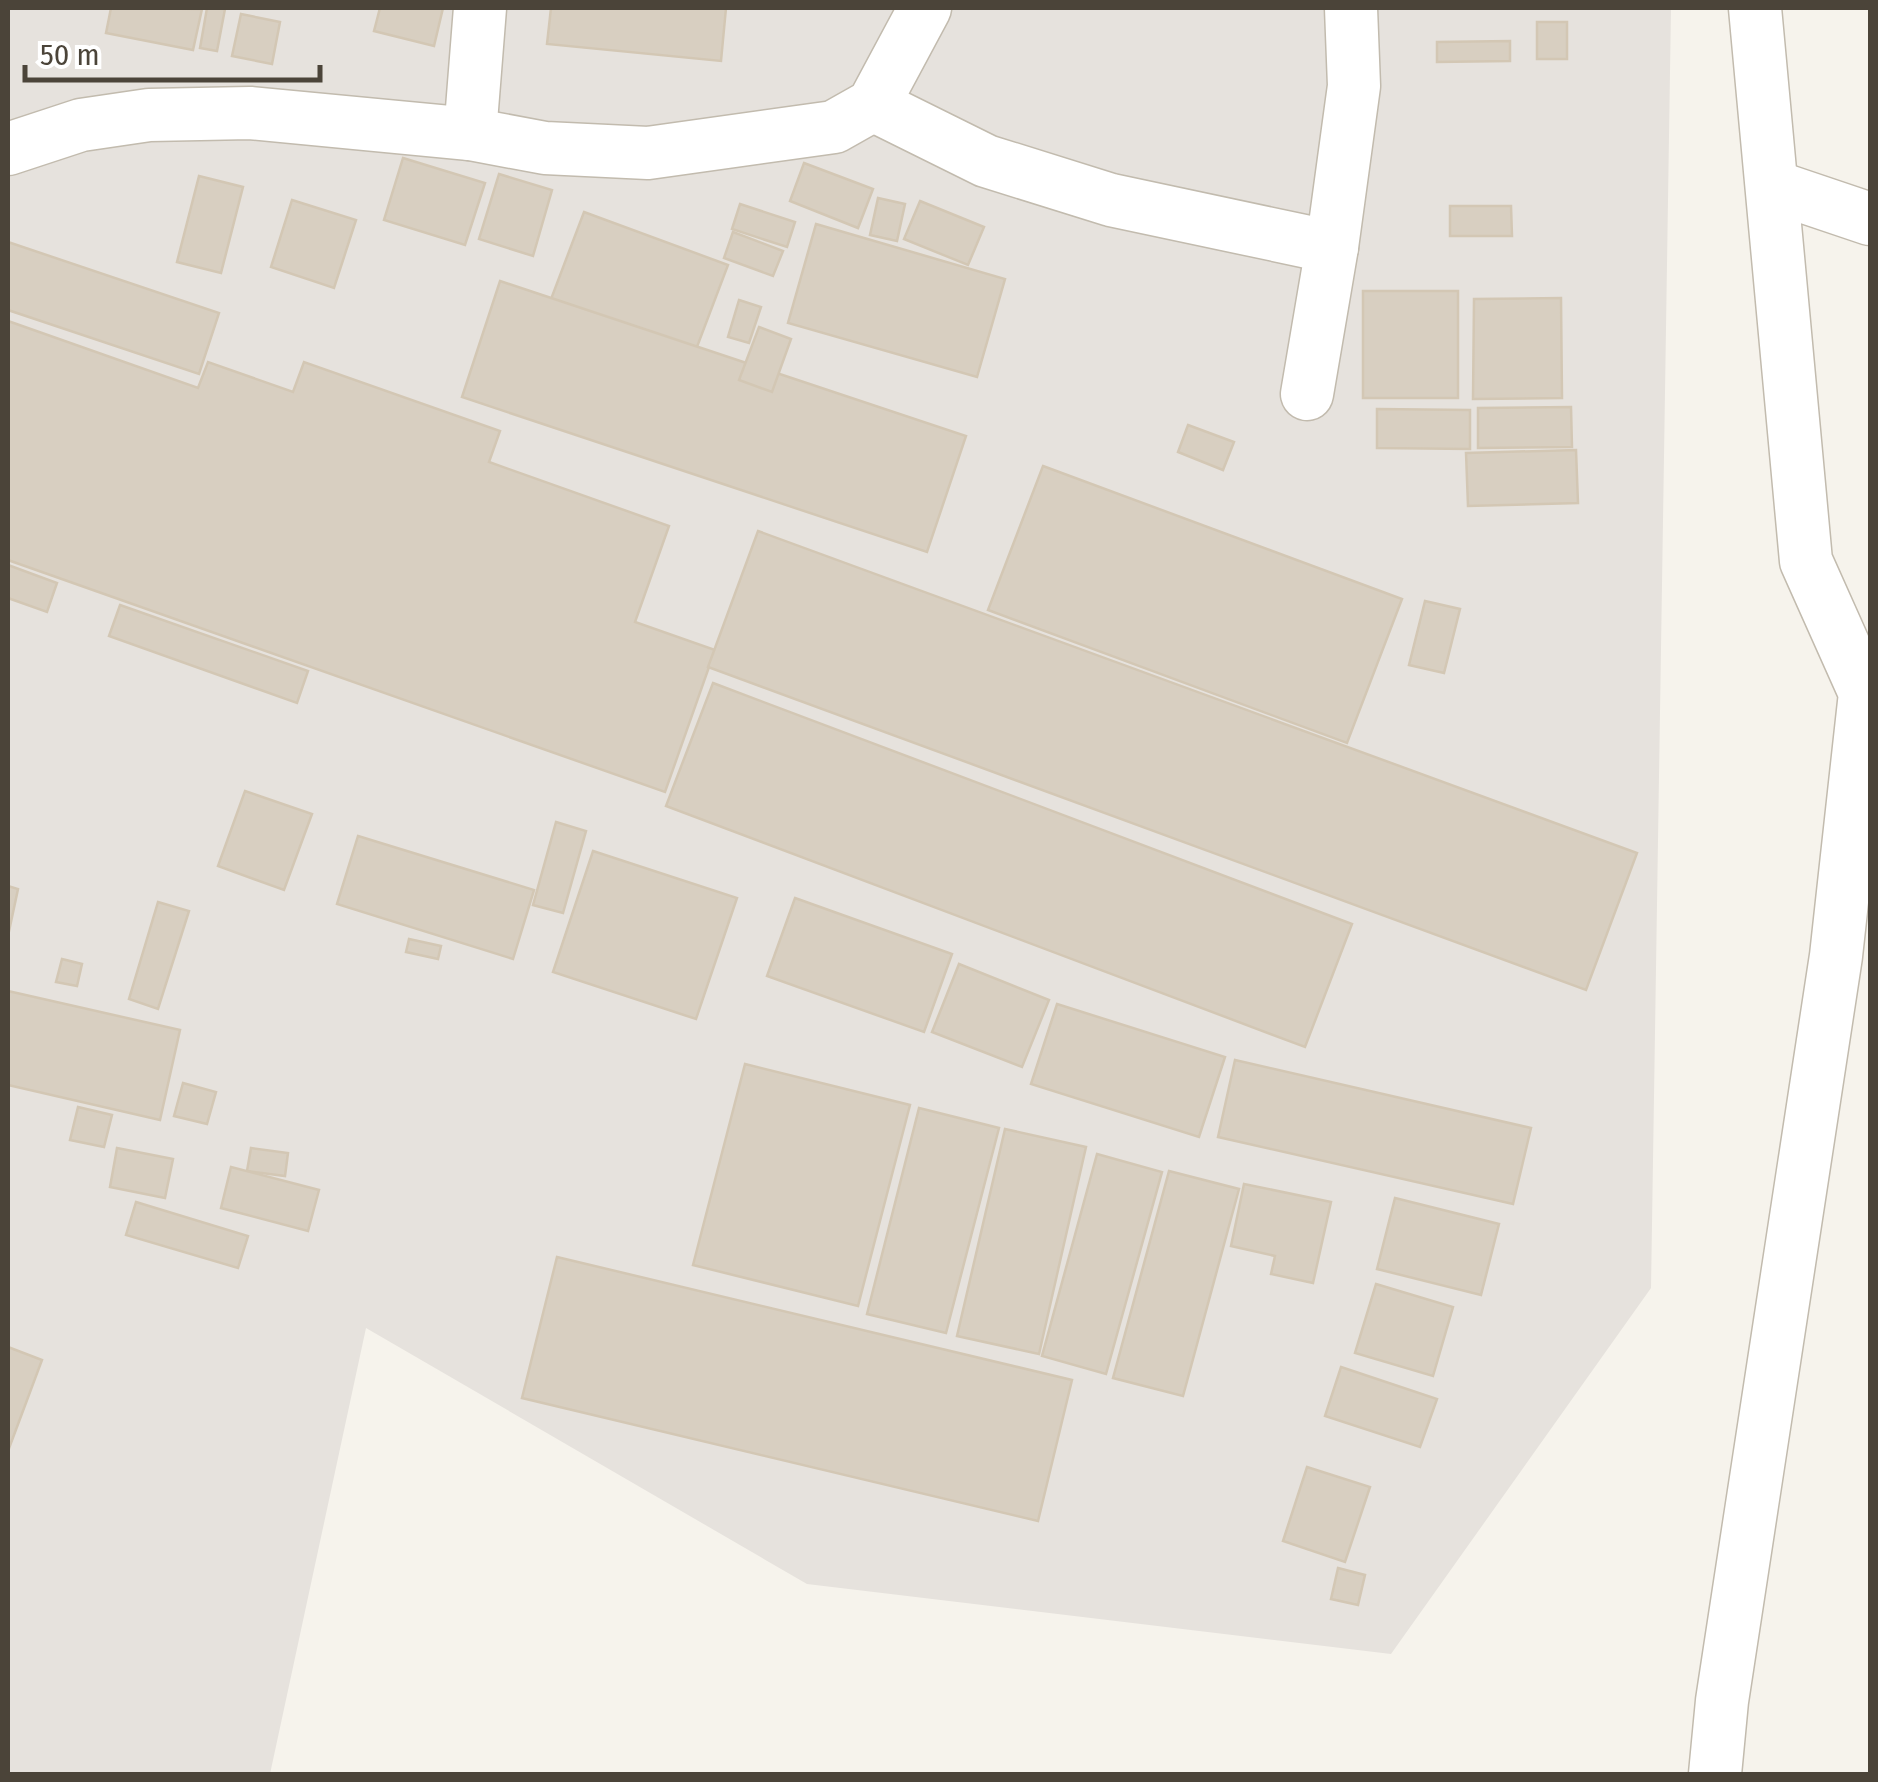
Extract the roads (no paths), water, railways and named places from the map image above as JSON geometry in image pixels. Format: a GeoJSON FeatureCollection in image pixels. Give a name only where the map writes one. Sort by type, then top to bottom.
{"type":"FeatureCollection","features":[{"type":"Feature","properties":{"kind":"street"},"geometry":{"type":"LineString","coordinates":[[470,134],[480,8]]}},
{"type":"Feature","properties":{"kind":"street"},"geometry":{"type":"LineString","coordinates":[[8,149],[81,125],[149,114],[250,114],[470,134],[545,148],[648,153],[834,127],[873,105],[925,8]]}},
{"type":"Feature","properties":{"kind":"street"},"geometry":{"type":"LineString","coordinates":[[1307,394],[1354,86],[1351,8]]}},
{"type":"Feature","properties":{"kind":"street"},"geometry":{"type":"LineString","coordinates":[[1715,1774],[1722,1701],[1836,956],[1865,692],[1806,561],[1755,8]]}},
{"type":"Feature","properties":{"kind":"street"},"geometry":{"type":"LineString","coordinates":[[873,105],[986,161],[1110,200],[1332,247]]}},
{"type":"Feature","properties":{"kind":"street"},"geometry":{"type":"LineString","coordinates":[[1772,186],[1870,219]]}}]}
